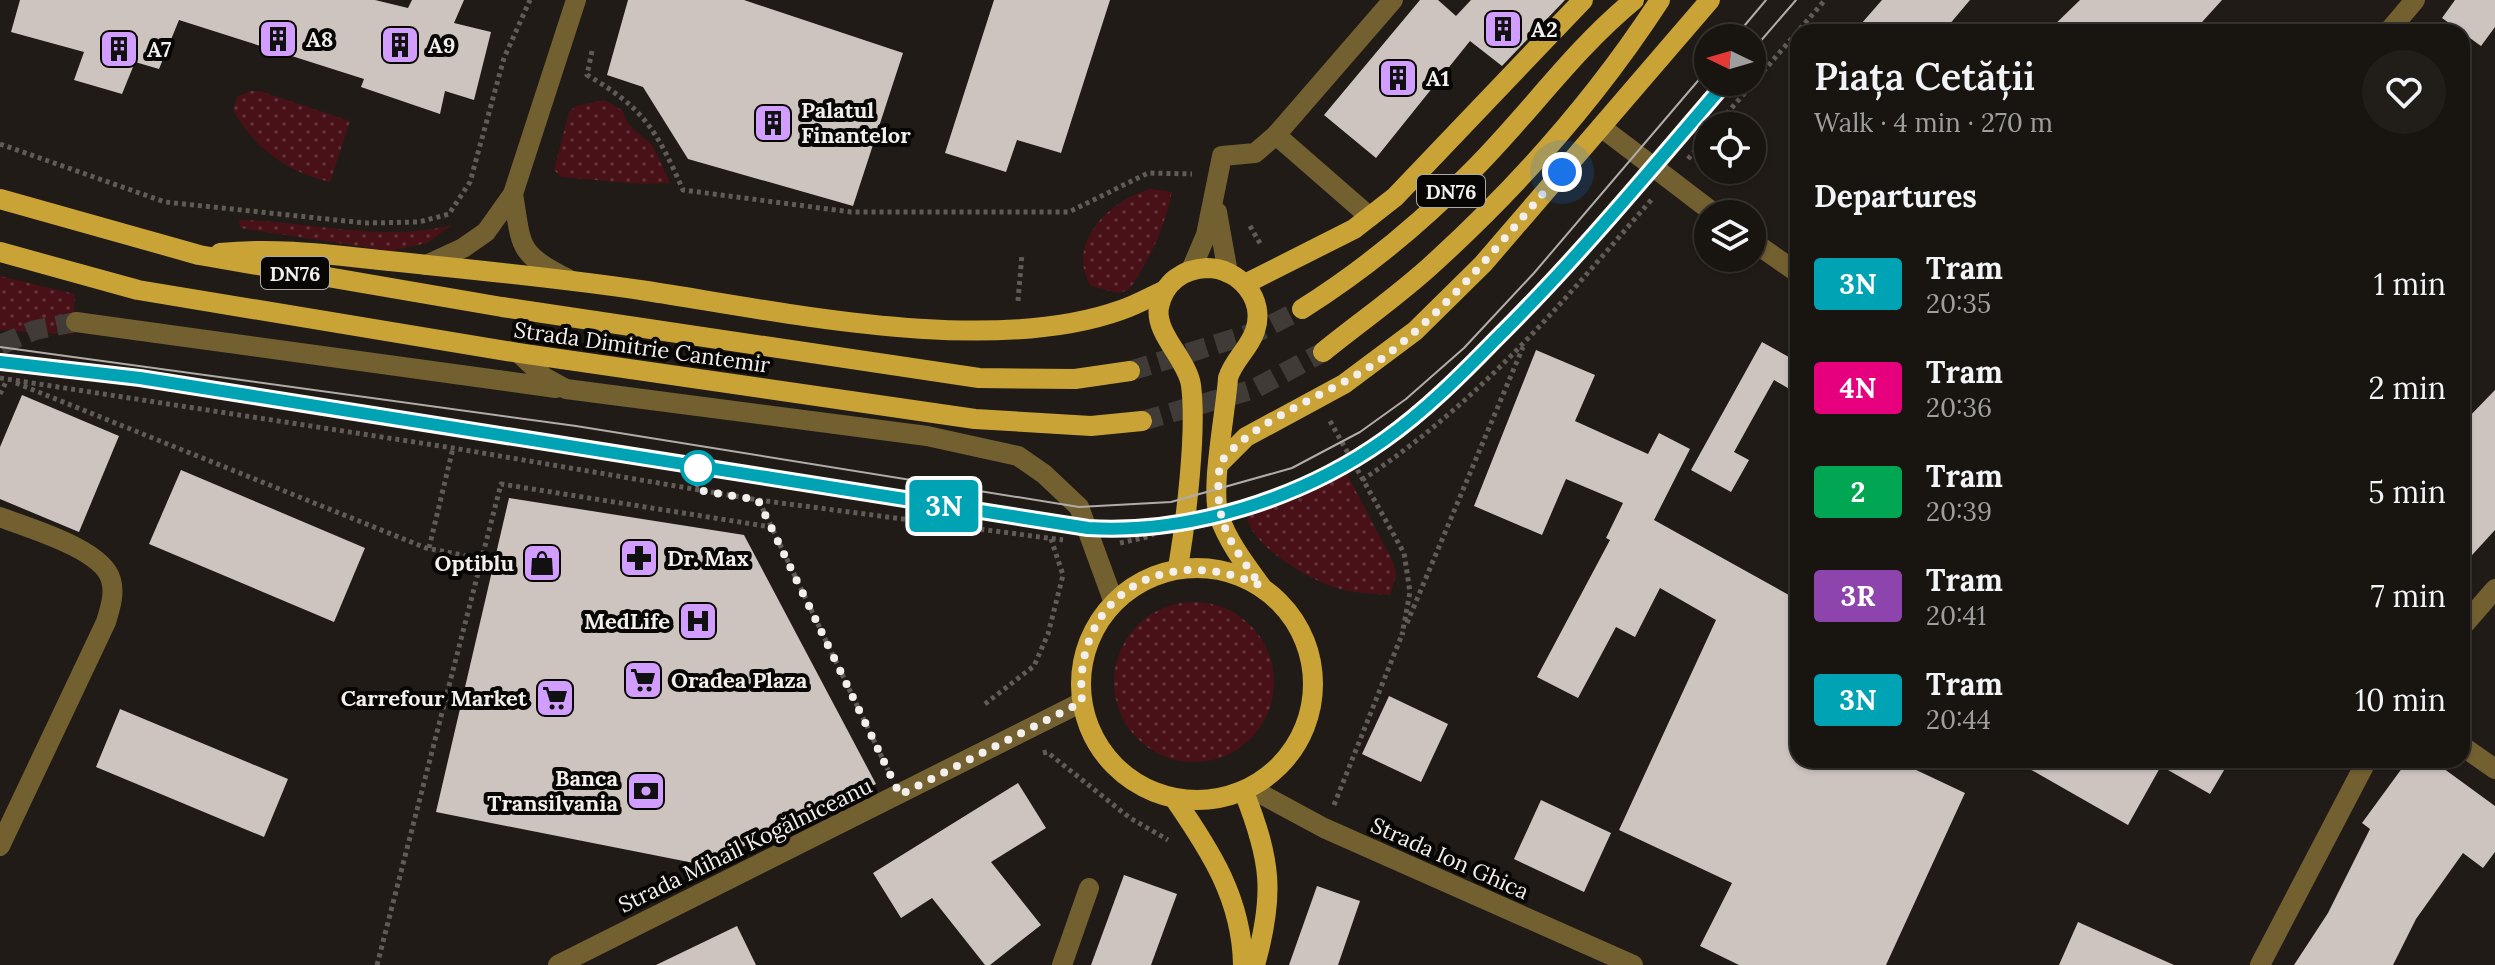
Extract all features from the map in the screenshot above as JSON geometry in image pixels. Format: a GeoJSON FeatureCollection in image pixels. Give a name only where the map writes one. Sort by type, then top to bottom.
{"type":"FeatureCollection","features":[{"type":"Feature","properties":{"kind":"main road"},"geometry":{"type":"LineString","coordinates":[[1237,278],[1309,254],[1370,217],[1417,177],[1583,0]]}},
{"type":"Feature","properties":{"kind":"main road","name":"DN76"},"geometry":{"type":"LineString","coordinates":[[1302,309],[1394,243],[1454,187],[1579,50],[1634,0]]}},
{"type":"Feature","properties":{"kind":"main road"},"geometry":{"type":"LineString","coordinates":[[1323,352],[1437,260],[1487,210],[1587,99],[1660,0]]}},
{"type":"Feature","properties":{"kind":"main road"},"geometry":{"type":"LineString","coordinates":[[1220,463],[1246,437],[1344,384],[1415,331],[1483,264],[1710,0]]}},
{"type":"Feature","properties":{"kind":"main road","name":"Strada Dimitrie Cantemir"},"geometry":{"type":"LineString","coordinates":[[0,199],[199,255],[487,305],[979,378],[1063,380],[1130,371]]}},
{"type":"Feature","properties":{"kind":"main road"},"geometry":{"type":"LineString","coordinates":[[199,255],[288,251],[572,280],[814,317],[943,329],[1016,329],[1063,324],[1120,311],[1165,290],[1178,276],[1191,270],[1213,269],[1237,278],[1253,296],[1258,321],[1251,341],[1234,361],[1228,378],[1218,514],[1233,547],[1261,586],[1288,609],[1306,640],[1313,668],[1313,697],[1307,725],[1293,750],[1274,771],[1247,790],[1224,799],[1174,798],[1137,783],[1106,757],[1090,729],[1082,702],[1080,685],[1086,648],[1097,623],[1113,600],[1148,577],[1178,568],[1222,571],[1261,586]]}},
{"type":"Feature","properties":{"kind":"main road","name":"Strada Dimitrie Cantemir"},"geometry":{"type":"LineString","coordinates":[[0,252],[138,290],[519,353],[975,419],[1078,426],[1142,421]]}},
{"type":"Feature","properties":{"kind":"main road"},"geometry":{"type":"LineString","coordinates":[[1165,290],[1158,315],[1188,370],[1191,390],[1186,499],[1178,568]]}},
{"type":"Feature","properties":{"kind":"main road"},"geometry":{"type":"LineString","coordinates":[[1247,790],[1264,844],[1269,885],[1255,965]]}},
{"type":"Feature","properties":{"kind":"main road"},"geometry":{"type":"LineString","coordinates":[[1174,798],[1210,849],[1226,881],[1238,918],[1243,965]]}},
{"type":"Feature","properties":{"kind":"street"},"geometry":{"type":"LineString","coordinates":[[426,265],[463,248],[486,232],[513,194],[576,0]]}},
{"type":"Feature","properties":{"kind":"street"},"geometry":{"type":"LineString","coordinates":[[1191,270],[1206,235],[1220,166],[1255,153],[1276,135],[1393,0]]}},
{"type":"Feature","properties":{"kind":"street"},"geometry":{"type":"LineString","coordinates":[[2395,24],[2415,0]]}},
{"type":"Feature","properties":{"kind":"street"},"geometry":{"type":"LineString","coordinates":[[1601,127],[1696,200]]}},
{"type":"Feature","properties":{"kind":"street"},"geometry":{"type":"LineString","coordinates":[[1276,135],[1370,217]]}},
{"type":"Feature","properties":{"kind":"street"},"geometry":{"type":"LineString","coordinates":[[513,194],[524,250],[534,261],[572,280]]}},
{"type":"Feature","properties":{"kind":"street"},"geometry":{"type":"LineString","coordinates":[[1215,196],[1237,278]]}},
{"type":"Feature","properties":{"kind":"street"},"geometry":{"type":"LineString","coordinates":[[1766,251],[1790,267]]}},
{"type":"Feature","properties":{"kind":"street"},"geometry":{"type":"LineString","coordinates":[[76,322],[927,436],[1018,456],[1044,474],[1079,507],[1113,600]]}},
{"type":"Feature","properties":{"kind":"street"},"geometry":{"type":"LineString","coordinates":[[519,353],[544,377],[566,389]]}},
{"type":"Feature","properties":{"kind":"street"},"geometry":{"type":"LineString","coordinates":[[0,517],[96,558],[112,581],[112,603],[106,622],[0,846]]}},
{"type":"Feature","properties":{"kind":"street"},"geometry":{"type":"LineString","coordinates":[[2470,618],[2495,589]]}},
{"type":"Feature","properties":{"kind":"street","name":"Strada Mihail Kogălniceanu"},"geometry":{"type":"LineString","coordinates":[[571,963],[1082,702]]}},
{"type":"Feature","properties":{"kind":"street"},"geometry":{"type":"LineString","coordinates":[[2470,752],[2495,769]]}},
{"type":"Feature","properties":{"kind":"street"},"geometry":{"type":"LineString","coordinates":[[2260,965],[2363,768]]}},
{"type":"Feature","properties":{"kind":"street","name":"Strada Ion Ghica"},"geometry":{"type":"LineString","coordinates":[[1247,790],[1324,828],[1633,965]]}},
{"type":"Feature","properties":{"kind":"street"},"geometry":{"type":"LineString","coordinates":[[1062,965],[1089,888]]}},
{"type":"Feature","properties":{"kind":"path"},"geometry":{"type":"LineString","coordinates":[[0,144],[165,202],[365,223],[419,222],[449,214],[470,182],[504,58],[530,0]]}},
{"type":"Feature","properties":{"kind":"path"},"geometry":{"type":"LineString","coordinates":[[1804,24],[1825,0]]}},
{"type":"Feature","properties":{"kind":"path"},"geometry":{"type":"LineString","coordinates":[[1728,112],[1790,40]]}},
{"type":"Feature","properties":{"kind":"path"},"geometry":{"type":"LineString","coordinates":[[593,45],[587,75],[641,112],[662,143],[683,190],[851,212],[1069,212],[1148,173],[1220,166]]}},
{"type":"Feature","properties":{"kind":"path"},"geometry":{"type":"LineString","coordinates":[[1402,635],[1410,592],[1404,553],[1362,480],[1431,433],[1523,347],[1669,180]]}},
{"type":"Feature","properties":{"kind":"path"},"geometry":{"type":"LineString","coordinates":[[1324,828],[1523,347]]}},
{"type":"Feature","properties":{"kind":"path"},"geometry":{"type":"LineString","coordinates":[[0,394],[4,379]]}},
{"type":"Feature","properties":{"kind":"path"},"geometry":{"type":"LineString","coordinates":[[4,379],[453,448],[758,500],[1051,539],[1063,575],[1048,634],[1034,666],[985,704]]}},
{"type":"Feature","properties":{"kind":"path"},"geometry":{"type":"LineString","coordinates":[[4,379],[426,548],[482,559]]}},
{"type":"Feature","properties":{"kind":"path"},"geometry":{"type":"LineString","coordinates":[[429,548],[453,448]]}},
{"type":"Feature","properties":{"kind":"path"},"geometry":{"type":"LineString","coordinates":[[377,965],[501,484],[771,527]]}},
{"type":"Feature","properties":{"kind":"path"},"geometry":{"type":"LineString","coordinates":[[758,500],[900,795]]}},
{"type":"Feature","properties":{"kind":"path"},"geometry":{"type":"LineString","coordinates":[[1035,755],[1047,752],[1130,818],[1180,845]]}},
{"type":"Feature","properties":{"kind":"shaded area"},"geometry":{"type":"Polygon","coordinates":[[[260,91],[350,121],[330,182],[286,165],[251,136],[233,110],[237,97],[260,91]]]}},
{"type":"Feature","properties":{"kind":"shaded area"},"geometry":{"type":"Polygon","coordinates":[[[604,100],[622,110],[628,124],[653,146],[670,183],[641,184],[561,177],[554,170],[569,112],[576,106],[604,100]]]}},
{"type":"Feature","properties":{"kind":"shaded area"},"geometry":{"type":"Polygon","coordinates":[[[1151,189],[1172,192],[1160,231],[1137,278],[1129,290],[1118,293],[1091,286],[1084,270],[1083,254],[1096,225],[1121,202],[1151,189]]]}},
{"type":"Feature","properties":{"kind":"shaded area"},"geometry":{"type":"Polygon","coordinates":[[[239,220],[372,232],[425,230],[452,225],[427,243],[391,251],[240,228],[239,220]]]}},
{"type":"Feature","properties":{"kind":"shaded area"},"geometry":{"type":"Polygon","coordinates":[[[0,276],[75,294],[73,335],[0,330],[0,276]]]}},
{"type":"Feature","properties":{"kind":"shaded area"},"geometry":{"type":"Polygon","coordinates":[[[1346,472],[1394,564],[1396,575],[1390,595],[1341,589],[1309,576],[1266,547],[1249,524],[1247,512],[1317,489],[1346,472]]]}},
{"type":"Feature","properties":{"kind":"shaded area"},"geometry":{"type":"Polygon","coordinates":[[[1194,602],[1225,608],[1251,625],[1268,651],[1274,682],[1268,713],[1251,739],[1225,756],[1194,762],[1163,756],[1137,739],[1120,713],[1114,682],[1120,651],[1137,625],[1163,608],[1194,602]]]}},
{"type":"Feature","properties":{"kind":"building"},"geometry":{"type":"Polygon","coordinates":[[[20,0],[375,0],[408,8],[412,0],[464,0],[454,23],[491,32],[474,100],[445,91],[440,114],[361,87],[364,79],[179,20],[159,69],[135,62],[122,94],[74,80],[84,52],[11,32],[20,0]]]}},
{"type":"Feature","properties":{"kind":"building","name":"Palatul Finantelor"},"geometry":{"type":"Polygon","coordinates":[[[628,0],[744,0],[903,53],[853,206],[688,159],[643,87],[607,75],[628,0]]]}},
{"type":"Feature","properties":{"kind":"building"},"geometry":{"type":"Polygon","coordinates":[[[994,0],[1110,0],[1061,153],[1017,140],[1006,172],[945,153],[994,0]]]}},
{"type":"Feature","properties":{"kind":"building","name":"A1"},"geometry":{"type":"Polygon","coordinates":[[[1420,0],[1438,0],[1456,16],[1471,0],[1565,0],[1502,66],[1470,41],[1376,158],[1324,115],[1420,0]]]}},
{"type":"Feature","properties":{"kind":"building"},"geometry":{"type":"Polygon","coordinates":[[[1882,0],[1970,0],[1950,24],[1861,24],[1882,0]]]}},
{"type":"Feature","properties":{"kind":"building"},"geometry":{"type":"Polygon","coordinates":[[[2080,0],[2222,0],[2200,24],[2055,24],[2080,0]]]}},
{"type":"Feature","properties":{"kind":"building"},"geometry":{"type":"Polygon","coordinates":[[[2455,0],[2495,0],[2495,27],[2481,46],[2470,38],[2470,24],[2450,24],[2442,18],[2455,0]]]}},
{"type":"Feature","properties":{"kind":"building"},"geometry":{"type":"Polygon","coordinates":[[[1762,342],[1790,358],[1790,389],[1774,380],[1734,452],[1749,460],[1731,492],[1691,470],[1762,342]]]}},
{"type":"Feature","properties":{"kind":"building"},"geometry":{"type":"Polygon","coordinates":[[[1536,350],[1595,375],[1575,421],[1648,454],[1659,433],[1690,449],[1654,520],[1790,596],[1790,768],[1912,768],[1965,793],[1886,965],[1739,965],[1700,946],[1732,883],[1619,830],[1716,620],[1660,588],[1635,637],[1616,627],[1578,698],[1537,677],[1610,540],[1606,538],[1623,503],[1566,479],[1542,535],[1474,506],[1536,350]]]}},
{"type":"Feature","properties":{"kind":"building"},"geometry":{"type":"Polygon","coordinates":[[[2495,390],[2495,530],[2470,557],[2470,416],[2495,390]]]}},
{"type":"Feature","properties":{"kind":"building"},"geometry":{"type":"Polygon","coordinates":[[[22,395],[119,436],[79,532],[0,499],[0,447],[22,395]]]}},
{"type":"Feature","properties":{"kind":"building"},"geometry":{"type":"Polygon","coordinates":[[[181,470],[365,548],[334,622],[149,544],[181,470]]]}},
{"type":"Feature","properties":{"kind":"building","name":"Oradea Plaza"},"geometry":{"type":"Polygon","coordinates":[[[509,498],[744,535],[876,784],[704,865],[436,812],[509,498]]]}},
{"type":"Feature","properties":{"kind":"building"},"geometry":{"type":"Polygon","coordinates":[[[1389,696],[1448,724],[1421,782],[1362,754],[1389,696]]]}},
{"type":"Feature","properties":{"kind":"building"},"geometry":{"type":"Polygon","coordinates":[[[120,709],[288,779],[264,837],[96,767],[120,709]]]}},
{"type":"Feature","properties":{"kind":"building"},"geometry":{"type":"Polygon","coordinates":[[[2028,768],[2160,768],[2128,825],[2028,768]]]}},
{"type":"Feature","properties":{"kind":"building"},"geometry":{"type":"Polygon","coordinates":[[[2164,768],[2225,768],[2210,794],[2164,768]]]}},
{"type":"Feature","properties":{"kind":"building"},"geometry":{"type":"Polygon","coordinates":[[[2402,768],[2443,768],[2495,806],[2495,852],[2483,868],[2463,853],[2416,919],[2393,965],[2294,965],[2328,913],[2370,829],[2362,823],[2402,768]]]}},
{"type":"Feature","properties":{"kind":"building"},"geometry":{"type":"Polygon","coordinates":[[[1018,783],[1046,828],[991,862],[1041,925],[990,965],[985,965],[932,898],[901,918],[873,873],[1018,783]]]}},
{"type":"Feature","properties":{"kind":"building"},"geometry":{"type":"Polygon","coordinates":[[[1541,800],[1611,833],[1584,892],[1514,859],[1541,800]]]}},
{"type":"Feature","properties":{"kind":"building"},"geometry":{"type":"Polygon","coordinates":[[[1124,875],[1177,894],[1151,965],[1091,965],[1124,875]]]}},
{"type":"Feature","properties":{"kind":"building"},"geometry":{"type":"Polygon","coordinates":[[[1317,886],[1360,901],[1338,965],[1289,965],[1317,886]]]}},
{"type":"Feature","properties":{"kind":"building"},"geometry":{"type":"Polygon","coordinates":[[[2078,922],[2174,965],[2059,965],[2078,922]]]}},
{"type":"Feature","properties":{"kind":"building"},"geometry":{"type":"Polygon","coordinates":[[[737,926],[756,965],[656,965],[737,926]]]}},
{"type":"Feature","properties":{"kind":"tunnel"},"geometry":{"type":"LineString","coordinates":[[1130,371],[1259,331],[1302,309]]}},
{"type":"Feature","properties":{"kind":"tunnel"},"geometry":{"type":"LineString","coordinates":[[0,345],[35,330],[76,322]]}},
{"type":"Feature","properties":{"kind":"tunnel"},"geometry":{"type":"LineString","coordinates":[[1142,421],[1254,389],[1323,352]]}},
{"type":"Feature","properties":{"kind":"tram line"},"geometry":{"type":"LineString","coordinates":[[1746,24],[1766,0]]}},
{"type":"Feature","properties":{"kind":"tram line"},"geometry":{"type":"LineString","coordinates":[[1766,35],[1796,0]]}},
{"type":"Feature","properties":{"kind":"tram line"},"geometry":{"type":"LineString","coordinates":[[0,347],[576,426],[1079,507],[1171,502],[1292,468],[1360,432],[1406,399],[1464,348],[1534,273],[1694,85]]}},
{"type":"Feature","properties":{"kind":"tram line"},"geometry":{"type":"LineString","coordinates":[[0,362],[140,378],[1088,528],[1165,525],[1243,508],[1280,495],[1352,461],[1400,428],[1459,377],[1530,305],[1714,96]]}},
{"type":"Feature","properties":{"kind":"tram line","name":"3N"},"geometry":{"type":"LineString","coordinates":[[0,362],[140,378],[1088,528],[1119,530],[1157,527],[1218,514],[1299,487],[1350,461],[1401,427],[1467,369],[1547,288],[1714,96]]}},
{"type":"Feature","properties":{"kind":"place","name":"A2"},"geometry":{"type":"Point","coordinates":[1503,29]}},
{"type":"Feature","properties":{"kind":"place","name":"A8"},"geometry":{"type":"Point","coordinates":[278,39]}},
{"type":"Feature","properties":{"kind":"place","name":"A9"},"geometry":{"type":"Point","coordinates":[400,45]}},
{"type":"Feature","properties":{"kind":"place","name":"A7"},"geometry":{"type":"Point","coordinates":[119,49]}},
{"type":"Feature","properties":{"kind":"place","name":"A1"},"geometry":{"type":"Point","coordinates":[1398,78]}},
{"type":"Feature","properties":{"kind":"place","name":"Palatul Finantelor"},"geometry":{"type":"Point","coordinates":[773,123]}},
{"type":"Feature","properties":{"kind":"place","name":"Dr. Max"},"geometry":{"type":"Point","coordinates":[639,558]}},
{"type":"Feature","properties":{"kind":"place","name":"Optiblu"},"geometry":{"type":"Point","coordinates":[542,563]}},
{"type":"Feature","properties":{"kind":"place","name":"MedLife"},"geometry":{"type":"Point","coordinates":[698,621]}},
{"type":"Feature","properties":{"kind":"place","name":"Oradea Plaza"},"geometry":{"type":"Point","coordinates":[643,680]}},
{"type":"Feature","properties":{"kind":"place","name":"Carrefour Market"},"geometry":{"type":"Point","coordinates":[555,698]}},
{"type":"Feature","properties":{"kind":"place","name":"Banca Transilvania"},"geometry":{"type":"Point","coordinates":[646,791]}},
{"type":"Feature","properties":{"kind":"route"},"geometry":{"type":"LineString","coordinates":[[698,468],[697,490],[758,500],[900,795],[1082,702],[1080,685],[1086,648],[1097,623],[1113,600],[1148,577],[1178,568],[1213,569],[1261,586],[1233,547],[1218,514],[1220,463],[1246,437],[1344,384],[1415,331],[1483,264],[1562,172]]}}]}
